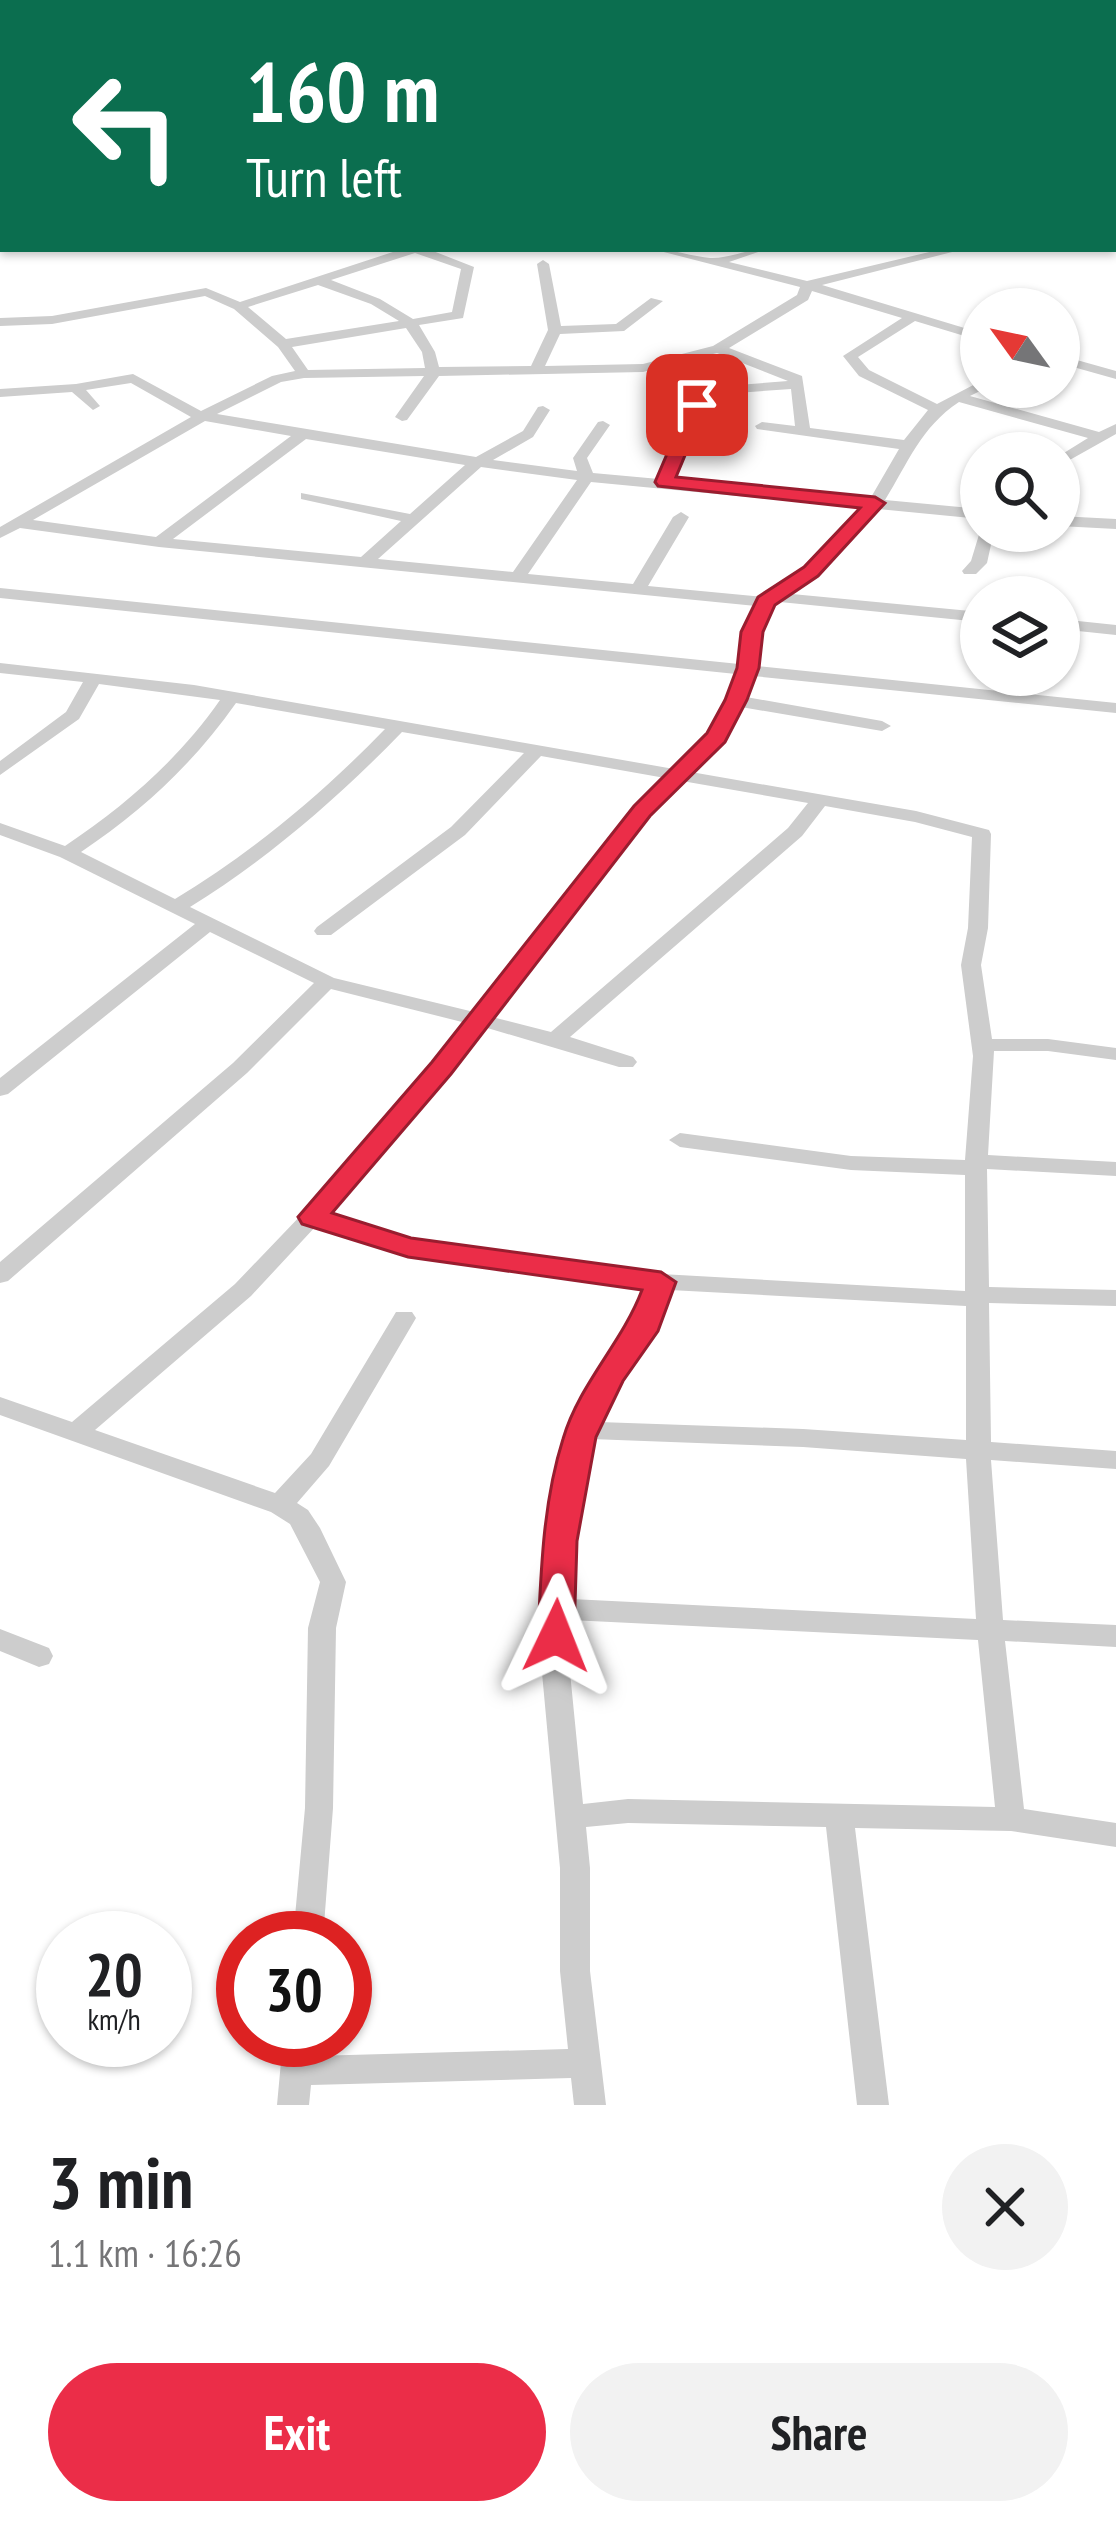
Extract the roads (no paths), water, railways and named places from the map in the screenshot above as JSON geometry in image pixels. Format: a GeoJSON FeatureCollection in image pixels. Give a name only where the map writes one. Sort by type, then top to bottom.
{"type":"FeatureCollection","features":[{"type":"Feature","properties":{"kind":"street"},"geometry":{"type":"LineString","coordinates":[[238,306],[406,252]]}},
{"type":"Feature","properties":{"kind":"street"},"geometry":{"type":"LineString","coordinates":[[283,344],[458,315],[466,265],[425,252]]}},
{"type":"Feature","properties":{"kind":"street"},"geometry":{"type":"LineString","coordinates":[[670,252],[807,285],[960,332]]}},
{"type":"Feature","properties":{"kind":"street"},"geometry":{"type":"LineString","coordinates":[[714,263],[751,252]]}},
{"type":"Feature","properties":{"kind":"street"},"geometry":{"type":"LineString","coordinates":[[807,285],[945,252]]}},
{"type":"Feature","properties":{"kind":"street"},"geometry":{"type":"LineString","coordinates":[[535,372],[555,330],[543,264]]}},
{"type":"Feature","properties":{"kind":"street"},"geometry":{"type":"LineString","coordinates":[[318,280],[404,314],[416,324],[433,374]]}},
{"type":"Feature","properties":{"kind":"street"},"geometry":{"type":"LineString","coordinates":[[0,532],[202,416],[277,379],[304,374],[643,368],[718,349],[803,298],[807,285]]}},
{"type":"Feature","properties":{"kind":"street"},"geometry":{"type":"LineString","coordinates":[[0,322],[52,320],[214,294],[238,306],[283,344],[304,374]]}},
{"type":"Feature","properties":{"kind":"street"},"geometry":{"type":"LineString","coordinates":[[555,330],[619,328],[656,301]]}},
{"type":"Feature","properties":{"kind":"street"},"geometry":{"type":"LineString","coordinates":[[911,318],[850,356],[864,373],[935,409]]}},
{"type":"Feature","properties":{"kind":"street"},"geometry":{"type":"LineString","coordinates":[[718,349],[790,375],[798,384],[803,429]]}},
{"type":"Feature","properties":{"kind":"street"},"geometry":{"type":"LineString","coordinates":[[1080,365],[1116,375]]}},
{"type":"Feature","properties":{"kind":"street"},"geometry":{"type":"LineString","coordinates":[[402,417],[433,374]]}},
{"type":"Feature","properties":{"kind":"street"},"geometry":{"type":"LineString","coordinates":[[0,393],[133,378],[202,416],[476,463],[960,512]]}},
{"type":"Feature","properties":{"kind":"street"},"geometry":{"type":"LineString","coordinates":[[665,482],[704,391],[798,384]]}},
{"type":"Feature","properties":{"kind":"street"},"geometry":{"type":"LineString","coordinates":[[76,388],[93,406]]}},
{"type":"Feature","properties":{"kind":"street"},"geometry":{"type":"LineString","coordinates":[[76,1433],[243,1290],[441,1068],[476,1018],[613,854],[642,811],[716,737],[748,668],[752,632],[772,600],[811,572],[875,503],[905,445],[935,409],[960,395]]}},
{"type":"Feature","properties":{"kind":"street"},"geometry":{"type":"LineString","coordinates":[[956,397],[1100,437]]}},
{"type":"Feature","properties":{"kind":"street"},"geometry":{"type":"LineString","coordinates":[[368,559],[476,463],[528,434],[543,410]]}},
{"type":"Feature","properties":{"kind":"street"},"geometry":{"type":"LineString","coordinates":[[587,476],[580,458],[603,425]]}},
{"type":"Feature","properties":{"kind":"street"},"geometry":{"type":"LineString","coordinates":[[762,426],[905,445]]}},
{"type":"Feature","properties":{"kind":"street"},"geometry":{"type":"LineString","coordinates":[[1080,449],[1116,428]]}},
{"type":"Feature","properties":{"kind":"street"},"geometry":{"type":"LineString","coordinates":[[159,542],[303,434]]}},
{"type":"Feature","properties":{"kind":"street"},"geometry":{"type":"LineString","coordinates":[[518,576],[587,476]]}},
{"type":"Feature","properties":{"kind":"street"},"geometry":{"type":"LineString","coordinates":[[306,496],[413,519]]}},
{"type":"Feature","properties":{"kind":"street"},"geometry":{"type":"LineString","coordinates":[[638,589],[681,517]]}},
{"type":"Feature","properties":{"kind":"street"},"geometry":{"type":"LineString","coordinates":[[1080,521],[1116,524]]}},
{"type":"Feature","properties":{"kind":"street"},"geometry":{"type":"LineString","coordinates":[[17,523],[159,542],[638,589],[960,615]]}},
{"type":"Feature","properties":{"kind":"street"},"geometry":{"type":"LineString","coordinates":[[970,572],[982,552]]}},
{"type":"Feature","properties":{"kind":"street"},"geometry":{"type":"LineString","coordinates":[[0,593],[1116,708]]}},
{"type":"Feature","properties":{"kind":"street"},"geometry":{"type":"LineString","coordinates":[[1080,626],[1116,630]]}},
{"type":"Feature","properties":{"kind":"street"},"geometry":{"type":"LineString","coordinates":[[0,668],[231,697],[934,820],[982,834],[978,928],[971,965],[983,1046],[976,1164],[978,1453],[990,1633],[1011,1819]]}},
{"type":"Feature","properties":{"kind":"street"},"geometry":{"type":"LineString","coordinates":[[0,770],[73,715],[93,679]]}},
{"type":"Feature","properties":{"kind":"street"},"geometry":{"type":"LineString","coordinates":[[68,853],[152,794],[189,755],[231,697]]}},
{"type":"Feature","properties":{"kind":"street"},"geometry":{"type":"LineString","coordinates":[[736,700],[882,726]]}},
{"type":"Feature","properties":{"kind":"street"},"geometry":{"type":"LineString","coordinates":[[179,905],[227,875],[355,772],[398,726]]}},
{"type":"Feature","properties":{"kind":"street"},"geometry":{"type":"LineString","coordinates":[[324,931],[458,831],[536,751]]}},
{"type":"Feature","properties":{"kind":"street"},"geometry":{"type":"LineString","coordinates":[[555,1039],[795,832],[818,803]]}},
{"type":"Feature","properties":{"kind":"street"},"geometry":{"type":"LineString","coordinates":[[0,829],[68,853],[327,982],[555,1039],[626,1062]]}},
{"type":"Feature","properties":{"kind":"street"},"geometry":{"type":"LineString","coordinates":[[0,1089],[210,922]]}},
{"type":"Feature","properties":{"kind":"street"},"geometry":{"type":"LineString","coordinates":[[0,1275],[240,1069],[327,982]]}},
{"type":"Feature","properties":{"kind":"street"},"geometry":{"type":"LineString","coordinates":[[983,1046],[1048,1045],[1116,1054]]}},
{"type":"Feature","properties":{"kind":"street"},"geometry":{"type":"LineString","coordinates":[[680,1140],[850,1163],[1116,1169]]}},
{"type":"Feature","properties":{"kind":"street"},"geometry":{"type":"LineString","coordinates":[[312,1217],[408,1247],[661,1282],[975,1297],[1116,1298]]}},
{"type":"Feature","properties":{"kind":"street"},"geometry":{"type":"LineString","coordinates":[[590,2105],[575,1971],[575,1868],[555,1662],[560,1541],[582,1430],[609,1376],[642,1331],[661,1282]]}},
{"type":"Feature","properties":{"kind":"street"},"geometry":{"type":"LineString","coordinates":[[280,1505],[320,1460],[404,1318]]}},
{"type":"Feature","properties":{"kind":"street"},"geometry":{"type":"LineString","coordinates":[[0,1406],[280,1505],[299,1517],[311,1535],[333,1582],[322,1628],[319,1808],[310,1911]]}},
{"type":"Feature","properties":{"kind":"street"},"geometry":{"type":"LineString","coordinates":[[582,1430],[803,1438],[1116,1460]]}},
{"type":"Feature","properties":{"kind":"street"},"geometry":{"type":"LineString","coordinates":[[557,1609],[1116,1636]]}},
{"type":"Feature","properties":{"kind":"street"},"geometry":{"type":"LineString","coordinates":[[0,1640],[39,1656]]}},
{"type":"Feature","properties":{"kind":"street"},"geometry":{"type":"LineString","coordinates":[[570,1817],[628,1811],[1011,1819],[1116,1835]]}},
{"type":"Feature","properties":{"kind":"street"},"geometry":{"type":"LineString","coordinates":[[839,1815],[874,2105]]}},
{"type":"Feature","properties":{"kind":"street"},"geometry":{"type":"LineString","coordinates":[[372,2057],[585,2063]]}},
{"type":"Feature","properties":{"kind":"street"},"geometry":{"type":"LineString","coordinates":[[293,2105],[296,2067]]}}]}
